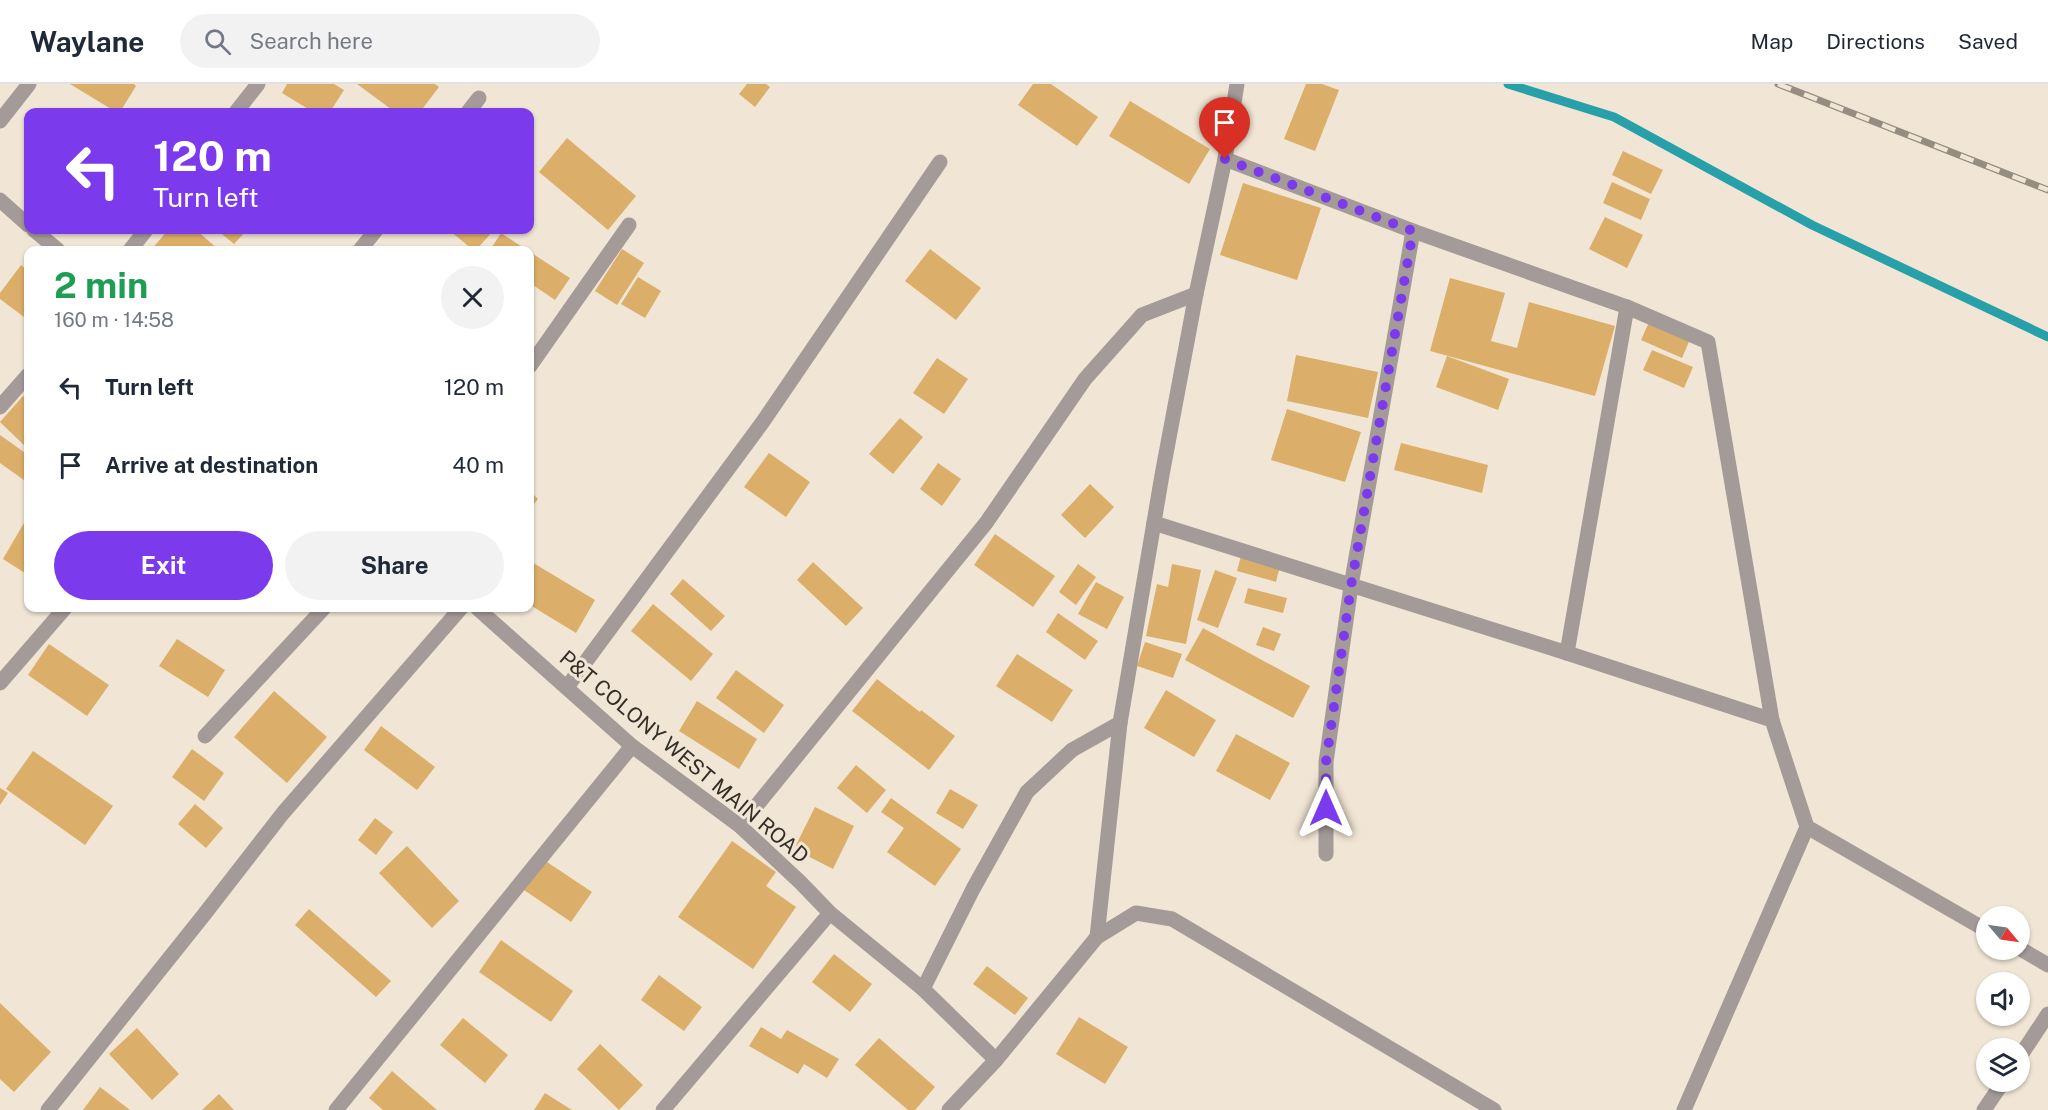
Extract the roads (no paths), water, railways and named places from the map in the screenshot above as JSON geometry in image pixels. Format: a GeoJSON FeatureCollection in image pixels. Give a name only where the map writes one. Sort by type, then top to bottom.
{"type":"FeatureCollection","features":[{"type":"Feature","properties":{"kind":"street"},"geometry":{"type":"LineString","coordinates":[[0,121],[29,84]]}},
{"type":"Feature","properties":{"kind":"street"},"geometry":{"type":"LineString","coordinates":[[239,108],[258,84]]}},
{"type":"Feature","properties":{"kind":"street"},"geometry":{"type":"LineString","coordinates":[[1097,937],[1120,723],[1154,523],[1196,294],[1225,159],[1237,84]]}},
{"type":"Feature","properties":{"kind":"street"},"geometry":{"type":"LineString","coordinates":[[471,108],[479,98]]}},
{"type":"Feature","properties":{"kind":"street"},"geometry":{"type":"LineString","coordinates":[[1225,159],[1413,231],[1627,307],[1708,342],[1772,720],[1807,827],[1684,1110]]}},
{"type":"Feature","properties":{"kind":"street"},"geometry":{"type":"LineString","coordinates":[[567,687],[762,423],[940,162]]}},
{"type":"Feature","properties":{"kind":"street"},"geometry":{"type":"LineString","coordinates":[[0,200],[24,221]]}},
{"type":"Feature","properties":{"kind":"street"},"geometry":{"type":"LineString","coordinates":[[534,360],[629,225]]}},
{"type":"Feature","properties":{"kind":"street"},"geometry":{"type":"LineString","coordinates":[[1326,854],[1326,762],[1351,586],[1413,231]]}},
{"type":"Feature","properties":{"kind":"street"},"geometry":{"type":"LineString","coordinates":[[39,234],[53,246]]}},
{"type":"Feature","properties":{"kind":"street"},"geometry":{"type":"LineString","coordinates":[[133,246],[143,234]]}},
{"type":"Feature","properties":{"kind":"street"},"geometry":{"type":"LineString","coordinates":[[363,246],[373,234]]}},
{"type":"Feature","properties":{"kind":"street"},"geometry":{"type":"LineString","coordinates":[[740,826],[986,523],[1085,379],[1142,315],[1196,294]]}},
{"type":"Feature","properties":{"kind":"street"},"geometry":{"type":"LineString","coordinates":[[1566,653],[1627,307]]}},
{"type":"Feature","properties":{"kind":"street"},"geometry":{"type":"LineString","coordinates":[[0,407],[24,380]]}},
{"type":"Feature","properties":{"kind":"street"},"geometry":{"type":"LineString","coordinates":[[1154,523],[1772,720]]}},
{"type":"Feature","properties":{"kind":"street"},"geometry":{"type":"LineString","coordinates":[[0,683],[62,612]]}},
{"type":"Feature","properties":{"kind":"street"},"geometry":{"type":"LineString","coordinates":[[205,736],[320,612]]}},
{"type":"Feature","properties":{"kind":"street"},"geometry":{"type":"LineString","coordinates":[[48,1110],[283,813],[458,612]]}},
{"type":"Feature","properties":{"kind":"street","name":"P&T COLONY WEST MAIN ROAD"},"geometry":{"type":"LineString","coordinates":[[482,612],[632,746],[740,826],[800,882],[830,914],[923,990],[996,1060]]}},
{"type":"Feature","properties":{"kind":"street"},"geometry":{"type":"LineString","coordinates":[[923,990],[973,889],[1027,792],[1072,750],[1120,723]]}},
{"type":"Feature","properties":{"kind":"street"},"geometry":{"type":"LineString","coordinates":[[336,1110],[632,746]]}},
{"type":"Feature","properties":{"kind":"street"},"geometry":{"type":"LineString","coordinates":[[1807,827],[1976,924]]}},
{"type":"Feature","properties":{"kind":"street"},"geometry":{"type":"LineString","coordinates":[[949,1110],[996,1060],[1097,937],[1136,913],[1172,919],[1494,1110]]}},
{"type":"Feature","properties":{"kind":"street"},"geometry":{"type":"LineString","coordinates":[[663,1110],[830,914]]}},
{"type":"Feature","properties":{"kind":"street"},"geometry":{"type":"LineString","coordinates":[[2030,954],[2048,965]]}},
{"type":"Feature","properties":{"kind":"street"},"geometry":{"type":"LineString","coordinates":[[2030,1041],[2048,1014]]}},
{"type":"Feature","properties":{"kind":"street"},"geometry":{"type":"LineString","coordinates":[[1984,1110],[1996,1092]]}},
{"type":"Feature","properties":{"kind":"waterway"},"geometry":{"type":"LineString","coordinates":[[1508,84],[1614,117],[1812,225],[2048,337]]}},
{"type":"Feature","properties":{"kind":"railway"},"geometry":{"type":"LineString","coordinates":[[1778,84],[2048,190]]}}]}
